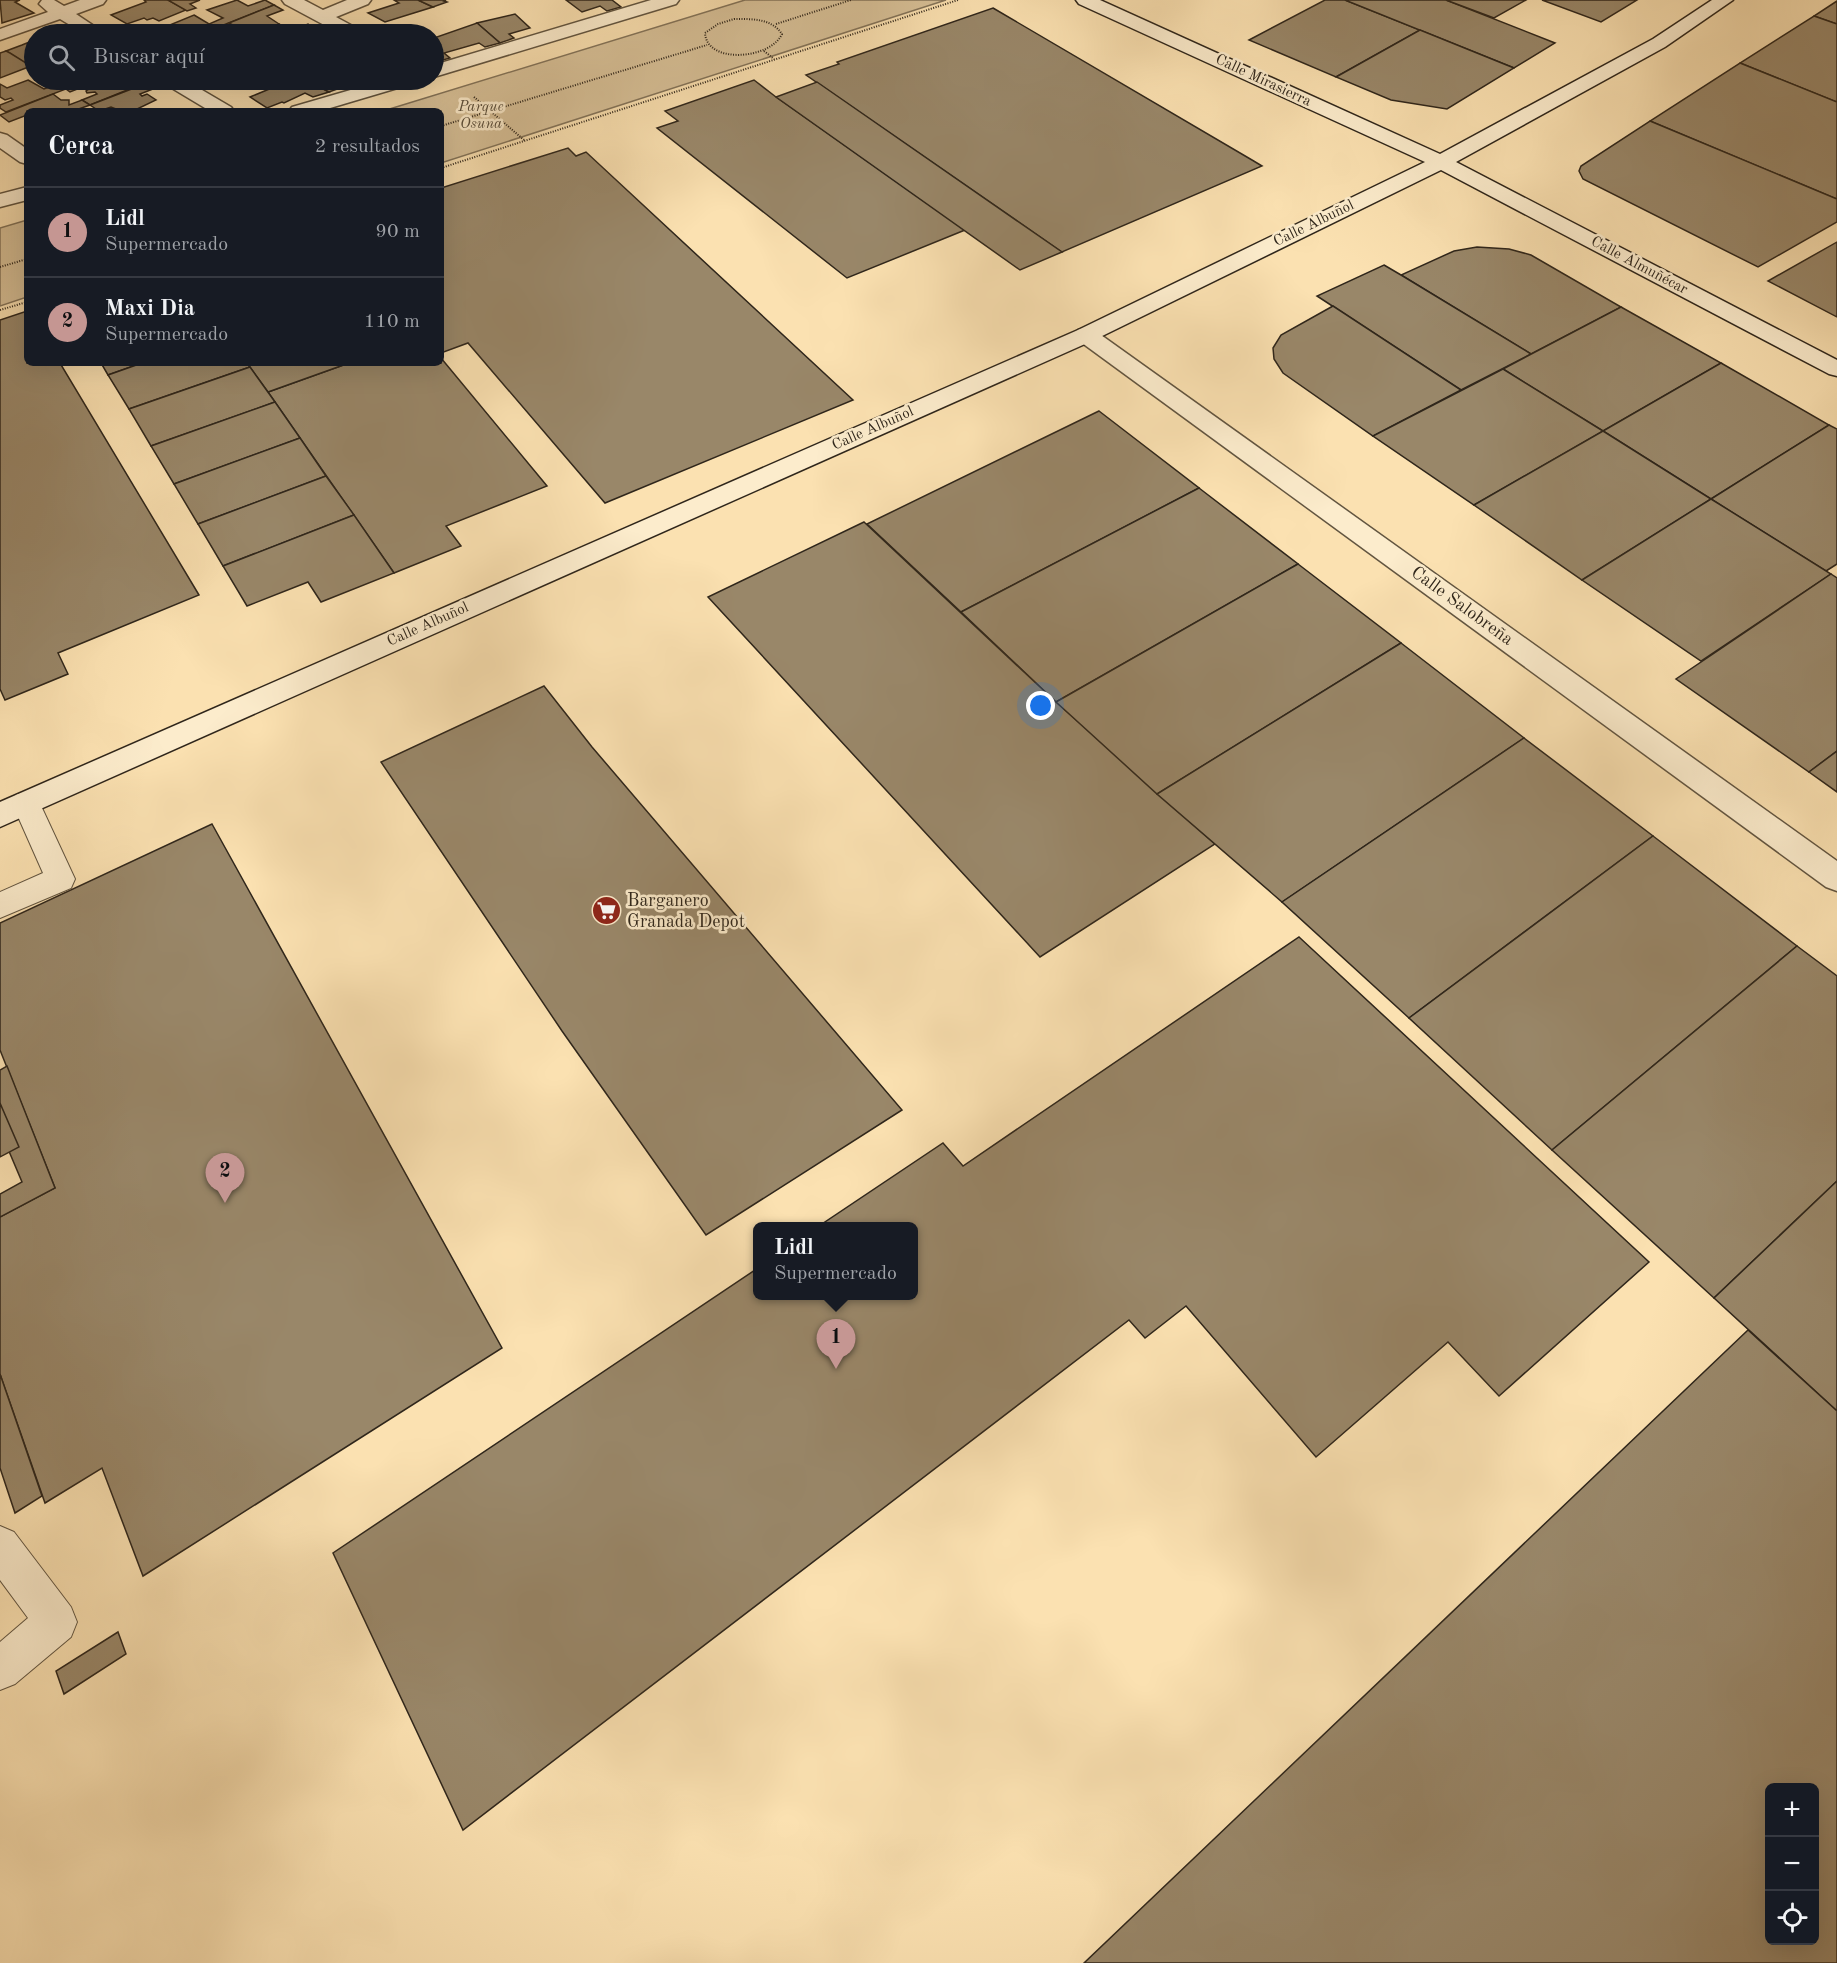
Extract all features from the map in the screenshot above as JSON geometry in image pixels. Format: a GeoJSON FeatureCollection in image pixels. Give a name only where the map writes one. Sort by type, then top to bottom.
{"type":"FeatureCollection","features":[{"type":"Feature","properties":{"kind":"street"},"geometry":{"type":"LineString","coordinates":[[41,0],[80,24]]}},
{"type":"Feature","properties":{"kind":"street"},"geometry":{"type":"LineString","coordinates":[[30,24],[97,0]]}},
{"type":"Feature","properties":{"kind":"street"},"geometry":{"type":"LineString","coordinates":[[291,0],[335,24]]}},
{"type":"Feature","properties":{"kind":"street"},"geometry":{"type":"LineString","coordinates":[[321,17],[363,0]]}},
{"type":"Feature","properties":{"kind":"street"},"geometry":{"type":"LineString","coordinates":[[444,67],[670,0]]}},
{"type":"Feature","properties":{"kind":"street","name":"Calle Mirasierra"},"geometry":{"type":"LineString","coordinates":[[1085,0],[1442,162]]}},
{"type":"Feature","properties":{"kind":"street","name":"Calle Albuñol"},"geometry":{"type":"LineString","coordinates":[[13,809],[1086,335],[1442,162],[1659,43],[1724,0]]}},
{"type":"Feature","properties":{"kind":"street"},"geometry":{"type":"LineString","coordinates":[[0,35],[24,26]]}},
{"type":"Feature","properties":{"kind":"street"},"geometry":{"type":"LineString","coordinates":[[188,90],[219,108]]}},
{"type":"Feature","properties":{"kind":"street"},"geometry":{"type":"LineString","coordinates":[[309,108],[371,90]]}},
{"type":"Feature","properties":{"kind":"street"},"geometry":{"type":"LineString","coordinates":[[0,139],[24,156]]}},
{"type":"Feature","properties":{"kind":"street","name":"Calle Almuñécar"},"geometry":{"type":"LineString","coordinates":[[1442,162],[1837,369]]}},
{"type":"Feature","properties":{"kind":"street"},"geometry":{"type":"LineString","coordinates":[[0,201],[24,194]]}},
{"type":"Feature","properties":{"kind":"street","name":"Calle Salobreña"},"geometry":{"type":"LineString","coordinates":[[1086,335],[1837,878]]}},
{"type":"Feature","properties":{"kind":"lane"},"geometry":{"type":"LineString","coordinates":[[0,906],[60,879],[13,809]]}},
{"type":"Feature","properties":{"kind":"lane"},"geometry":{"type":"LineString","coordinates":[[0,1546],[56,1622],[0,1669]]}},
{"type":"Feature","properties":{"kind":"path"},"geometry":{"type":"LineString","coordinates":[[775,24],[783,36],[780,42],[764,51],[738,55],[725,53],[707,45],[704,39],[705,33],[719,23],[730,20],[754,18],[775,24],[851,0]]}},
{"type":"Feature","properties":{"kind":"path"},"geometry":{"type":"LineString","coordinates":[[444,167],[958,0]]}},
{"type":"Feature","properties":{"kind":"path"},"geometry":{"type":"LineString","coordinates":[[444,125],[707,45]]}},
{"type":"Feature","properties":{"kind":"path"},"geometry":{"type":"LineString","coordinates":[[764,51],[774,59]]}},
{"type":"Feature","properties":{"kind":"path"},"geometry":{"type":"LineString","coordinates":[[444,74],[524,141]]}},
{"type":"Feature","properties":{"kind":"path"},"geometry":{"type":"LineString","coordinates":[[0,267],[24,260]]}},
{"type":"Feature","properties":{"kind":"path"},"geometry":{"type":"LineString","coordinates":[[0,310],[24,303]]}},
{"type":"Feature","properties":{"kind":"green space","name":"Parque Osuna"},"geometry":{"type":"Polygon","coordinates":[[[745,0],[946,0],[444,162],[444,108],[393,108],[745,0]]]}},
{"type":"Feature","properties":{"kind":"green space"},"geometry":{"type":"Polygon","coordinates":[[[24,221],[24,298],[0,306],[0,228],[24,221]]]}},
{"type":"Feature","properties":{"kind":"building"},"geometry":{"type":"Polygon","coordinates":[[[0,0],[20,0],[15,2],[34,13],[2,23],[0,0]]]}},
{"type":"Feature","properties":{"kind":"building"},"geometry":{"type":"Polygon","coordinates":[[[144,0],[168,0],[186,10],[159,21],[144,18],[127,24],[111,15],[146,2],[144,0]]]}},
{"type":"Feature","properties":{"kind":"building"},"geometry":{"type":"Polygon","coordinates":[[[168,0],[200,0],[190,4],[196,8],[187,11],[168,0]]]}},
{"type":"Feature","properties":{"kind":"building"},"geometry":{"type":"Polygon","coordinates":[[[237,0],[248,6],[265,0],[274,5],[226,24],[209,24],[223,18],[207,10],[237,0]]]}},
{"type":"Feature","properties":{"kind":"building"},"geometry":{"type":"Polygon","coordinates":[[[394,0],[418,0],[433,7],[385,22],[368,13],[399,3],[394,0]]]}},
{"type":"Feature","properties":{"kind":"building"},"geometry":{"type":"Polygon","coordinates":[[[418,0],[446,0],[444,1],[447,2],[433,7],[418,0]]]}},
{"type":"Feature","properties":{"kind":"building"},"geometry":{"type":"Polygon","coordinates":[[[566,0],[612,0],[621,7],[607,11],[600,6],[582,12],[566,0]]]}},
{"type":"Feature","properties":{"kind":"building"},"geometry":{"type":"Polygon","coordinates":[[[1325,0],[1345,0],[1420,30],[1336,77],[1249,40],[1325,0]]]}},
{"type":"Feature","properties":{"kind":"building"},"geometry":{"type":"Polygon","coordinates":[[[1345,0],[1446,0],[1555,43],[1514,68],[1345,0]]]}},
{"type":"Feature","properties":{"kind":"building"},"geometry":{"type":"Polygon","coordinates":[[[1446,0],[1526,0],[1494,18],[1446,0]]]}},
{"type":"Feature","properties":{"kind":"building"},"geometry":{"type":"Polygon","coordinates":[[[1542,0],[1637,0],[1601,22],[1542,0]]]}},
{"type":"Feature","properties":{"kind":"building"},"geometry":{"type":"Polygon","coordinates":[[[1837,1],[1837,24],[1814,16],[1837,1]]]}},
{"type":"Feature","properties":{"kind":"building"},"geometry":{"type":"Polygon","coordinates":[[[274,5],[283,10],[267,16],[279,24],[229,23],[274,5]]]}},
{"type":"Feature","properties":{"kind":"building"},"geometry":{"type":"Polygon","coordinates":[[[993,8],[1262,166],[1062,252],[806,75],[993,8]]]}},
{"type":"Feature","properties":{"kind":"building"},"geometry":{"type":"Polygon","coordinates":[[[515,14],[530,28],[509,34],[514,38],[500,43],[477,23],[515,14]]]}},
{"type":"Feature","properties":{"kind":"building"},"geometry":{"type":"Polygon","coordinates":[[[194,15],[209,24],[172,24],[194,15]]]}},
{"type":"Feature","properties":{"kind":"building"},"geometry":{"type":"Polygon","coordinates":[[[1814,16],[1837,24],[1837,102],[1740,63],[1814,16]]]}},
{"type":"Feature","properties":{"kind":"building"},"geometry":{"type":"Polygon","coordinates":[[[477,23],[500,43],[485,47],[479,43],[444,53],[444,35],[477,23]]]}},
{"type":"Feature","properties":{"kind":"building"},"geometry":{"type":"Polygon","coordinates":[[[1420,30],[1514,68],[1447,109],[1391,100],[1336,77],[1420,30]]]}},
{"type":"Feature","properties":{"kind":"building"},"geometry":{"type":"Polygon","coordinates":[[[24,44],[24,63],[6,51],[24,44]]]}},
{"type":"Feature","properties":{"kind":"building"},"geometry":{"type":"Polygon","coordinates":[[[6,51],[24,62],[24,69],[0,78],[0,53],[6,51]]]}},
{"type":"Feature","properties":{"kind":"building"},"geometry":{"type":"Polygon","coordinates":[[[1740,63],[1837,102],[1837,199],[1650,121],[1740,63]]]}},
{"type":"Feature","properties":{"kind":"building"},"geometry":{"type":"Polygon","coordinates":[[[754,80],[965,230],[847,278],[657,128],[678,121],[665,111],[754,80]]]}},
{"type":"Feature","properties":{"kind":"building"},"geometry":{"type":"Polygon","coordinates":[[[24,82],[24,90],[63,90],[6,112],[0,108],[0,105],[13,100],[0,97],[0,84],[7,88],[24,82]]]}},
{"type":"Feature","properties":{"kind":"building"},"geometry":{"type":"Polygon","coordinates":[[[817,82],[1062,252],[1020,270],[776,97],[817,82]]]}},
{"type":"Feature","properties":{"kind":"building"},"geometry":{"type":"Polygon","coordinates":[[[127,90],[90,105],[82,100],[97,94],[86,91],[127,90]]]}},
{"type":"Feature","properties":{"kind":"building"},"geometry":{"type":"Polygon","coordinates":[[[129,90],[150,90],[140,94],[142,96],[147,94],[156,100],[139,108],[94,108],[90,105],[129,90]]]}},
{"type":"Feature","properties":{"kind":"building"},"geometry":{"type":"Polygon","coordinates":[[[267,90],[325,90],[329,92],[313,97],[305,93],[267,108],[250,97],[267,90]]]}},
{"type":"Feature","properties":{"kind":"building"},"geometry":{"type":"Polygon","coordinates":[[[53,94],[61,100],[69,100],[69,105],[82,100],[90,105],[82,108],[24,108],[24,116],[9,122],[0,115],[53,94]]]}},
{"type":"Feature","properties":{"kind":"building"},"geometry":{"type":"Polygon","coordinates":[[[1650,121],[1837,199],[1837,222],[1758,267],[1583,179],[1579,171],[1581,166],[1650,121]]]}},
{"type":"Feature","properties":{"kind":"building"},"geometry":{"type":"Polygon","coordinates":[[[568,148],[576,156],[586,152],[853,400],[605,503],[468,343],[444,352],[444,187],[568,148]]]}},
{"type":"Feature","properties":{"kind":"building"},"geometry":{"type":"Polygon","coordinates":[[[1837,242],[1837,317],[1768,281],[1837,242]]]}},
{"type":"Feature","properties":{"kind":"building"},"geometry":{"type":"Polygon","coordinates":[[[1477,247],[1509,249],[1531,255],[1621,307],[1531,354],[1401,275],[1454,251],[1477,247]]]}},
{"type":"Feature","properties":{"kind":"building"},"geometry":{"type":"Polygon","coordinates":[[[1384,265],[1531,354],[1461,390],[1317,296],[1384,265]]]}},
{"type":"Feature","properties":{"kind":"building"},"geometry":{"type":"Polygon","coordinates":[[[1333,306],[1461,390],[1373,436],[1283,373],[1274,359],[1273,348],[1281,335],[1333,306]]]}},
{"type":"Feature","properties":{"kind":"building"},"geometry":{"type":"Polygon","coordinates":[[[1621,307],[1721,363],[1603,431],[1503,369],[1621,307]]]}},
{"type":"Feature","properties":{"kind":"building"},"geometry":{"type":"Polygon","coordinates":[[[24,312],[24,366],[62,366],[199,595],[58,653],[68,674],[5,700],[0,689],[0,320],[24,312]]]}},
{"type":"Feature","properties":{"kind":"building"},"geometry":{"type":"Polygon","coordinates":[[[444,362],[547,486],[446,526],[461,546],[394,573],[268,392],[341,366],[444,366],[444,362]]]}},
{"type":"Feature","properties":{"kind":"building"},"geometry":{"type":"Polygon","coordinates":[[[1721,363],[1829,425],[1711,499],[1603,431],[1721,363]]]}},
{"type":"Feature","properties":{"kind":"building"},"geometry":{"type":"Polygon","coordinates":[[[103,366],[134,366],[108,375],[103,366]]]}},
{"type":"Feature","properties":{"kind":"building"},"geometry":{"type":"Polygon","coordinates":[[[134,366],[250,367],[129,409],[108,375],[134,366]]]}},
{"type":"Feature","properties":{"kind":"building"},"geometry":{"type":"Polygon","coordinates":[[[249,366],[341,366],[268,392],[249,366]]]}},
{"type":"Feature","properties":{"kind":"building"},"geometry":{"type":"Polygon","coordinates":[[[250,367],[275,402],[151,446],[129,409],[250,367]]]}},
{"type":"Feature","properties":{"kind":"building"},"geometry":{"type":"Polygon","coordinates":[[[1503,369],[1603,431],[1474,505],[1373,436],[1503,369]]]}},
{"type":"Feature","properties":{"kind":"building"},"geometry":{"type":"Polygon","coordinates":[[[275,402],[300,438],[174,484],[151,446],[275,402]]]}},
{"type":"Feature","properties":{"kind":"building"},"geometry":{"type":"Polygon","coordinates":[[[1099,411],[1199,488],[961,612],[867,524],[1099,411]]]}},
{"type":"Feature","properties":{"kind":"building"},"geometry":{"type":"Polygon","coordinates":[[[1829,425],[1837,429],[1837,564],[1826,571],[1711,499],[1829,425]]]}},
{"type":"Feature","properties":{"kind":"building"},"geometry":{"type":"Polygon","coordinates":[[[1603,431],[1711,499],[1582,580],[1474,505],[1603,431]]]}},
{"type":"Feature","properties":{"kind":"building"},"geometry":{"type":"Polygon","coordinates":[[[300,438],[326,476],[198,524],[174,484],[300,438]]]}},
{"type":"Feature","properties":{"kind":"building"},"geometry":{"type":"Polygon","coordinates":[[[326,476],[354,515],[223,566],[198,524],[326,476]]]}},
{"type":"Feature","properties":{"kind":"building"},"geometry":{"type":"Polygon","coordinates":[[[1199,488],[1298,564],[1056,702],[961,612],[1199,488]]]}},
{"type":"Feature","properties":{"kind":"building"},"geometry":{"type":"Polygon","coordinates":[[[1711,499],[1831,574],[1701,661],[1582,580],[1711,499]]]}},
{"type":"Feature","properties":{"kind":"building"},"geometry":{"type":"Polygon","coordinates":[[[354,515],[394,573],[321,602],[308,582],[247,606],[223,566],[354,515]]]}},
{"type":"Feature","properties":{"kind":"building"},"geometry":{"type":"Polygon","coordinates":[[[864,522],[1056,702],[1215,844],[1040,957],[708,597],[864,522]]]}},
{"type":"Feature","properties":{"kind":"building"},"geometry":{"type":"Polygon","coordinates":[[[1298,564],[1401,643],[1157,794],[1056,702],[1298,564]]]}},
{"type":"Feature","properties":{"kind":"building"},"geometry":{"type":"Polygon","coordinates":[[[1831,574],[1837,578],[1837,751],[1809,772],[1676,679],[1831,574]]]}},
{"type":"Feature","properties":{"kind":"building"},"geometry":{"type":"Polygon","coordinates":[[[1401,643],[1524,738],[1282,902],[1157,794],[1401,643]]]}},
{"type":"Feature","properties":{"kind":"building","name":"Barganero Granada Depot"},"geometry":{"type":"Polygon","coordinates":[[[544,686],[592,747],[902,1110],[706,1235],[562,1031],[381,762],[544,686]]]}},
{"type":"Feature","properties":{"kind":"building"},"geometry":{"type":"Polygon","coordinates":[[[1524,738],[1653,836],[1409,1018],[1282,902],[1524,738]]]}},
{"type":"Feature","properties":{"kind":"building"},"geometry":{"type":"Polygon","coordinates":[[[1837,751],[1837,792],[1809,772],[1837,751]]]}},
{"type":"Feature","properties":{"kind":"building"},"geometry":{"type":"Polygon","coordinates":[[[212,824],[502,1348],[143,1576],[102,1468],[45,1503],[0,1374],[0,1217],[55,1188],[0,1050],[0,923],[212,824]]]}},
{"type":"Feature","properties":{"kind":"building"},"geometry":{"type":"Polygon","coordinates":[[[1653,836],[1797,946],[1552,1150],[1409,1018],[1653,836]]]}},
{"type":"Feature","properties":{"kind":"building"},"geometry":{"type":"Polygon","coordinates":[[[1299,937],[1649,1262],[1499,1396],[1448,1342],[1316,1457],[1186,1306],[1145,1338],[1129,1320],[463,1830],[333,1553],[753,1271],[753,1300],[918,1300],[918,1222],[825,1222],[943,1143],[963,1166],[1299,937]]]}},
{"type":"Feature","properties":{"kind":"building"},"geometry":{"type":"Polygon","coordinates":[[[1797,946],[1837,976],[1837,1181],[1714,1298],[1552,1150],[1797,946]]]}},
{"type":"Feature","properties":{"kind":"building"},"geometry":{"type":"Polygon","coordinates":[[[7,1066],[55,1188],[0,1217],[0,1194],[22,1182],[0,1130],[0,1070],[7,1066]]]}},
{"type":"Feature","properties":{"kind":"building"},"geometry":{"type":"Polygon","coordinates":[[[0,1103],[19,1147],[0,1157],[0,1103]]]}},
{"type":"Feature","properties":{"kind":"building"},"geometry":{"type":"Polygon","coordinates":[[[1837,1181],[1837,1411],[1714,1298],[1837,1181]]]}},
{"type":"Feature","properties":{"kind":"building"},"geometry":{"type":"Polygon","coordinates":[[[1748,1330],[1837,1411],[1837,1963],[1084,1963],[1748,1330]]]}},
{"type":"Feature","properties":{"kind":"building"},"geometry":{"type":"Polygon","coordinates":[[[0,1374],[42,1496],[15,1513],[0,1468],[0,1374]]]}},
{"type":"Feature","properties":{"kind":"building"},"geometry":{"type":"Polygon","coordinates":[[[118,1632],[126,1654],[64,1694],[56,1671],[118,1632]]]}},
{"type":"Feature","properties":{"kind":"place","name":"Barganero Granada Depot"},"geometry":{"type":"Point","coordinates":[606,911]}},
{"type":"Feature","properties":{"kind":"place","name":"Maxi Dia"},"geometry":{"type":"Point","coordinates":[225,1203]}},
{"type":"Feature","properties":{"kind":"place","name":"Lidl"},"geometry":{"type":"Point","coordinates":[836,1369]}}]}
